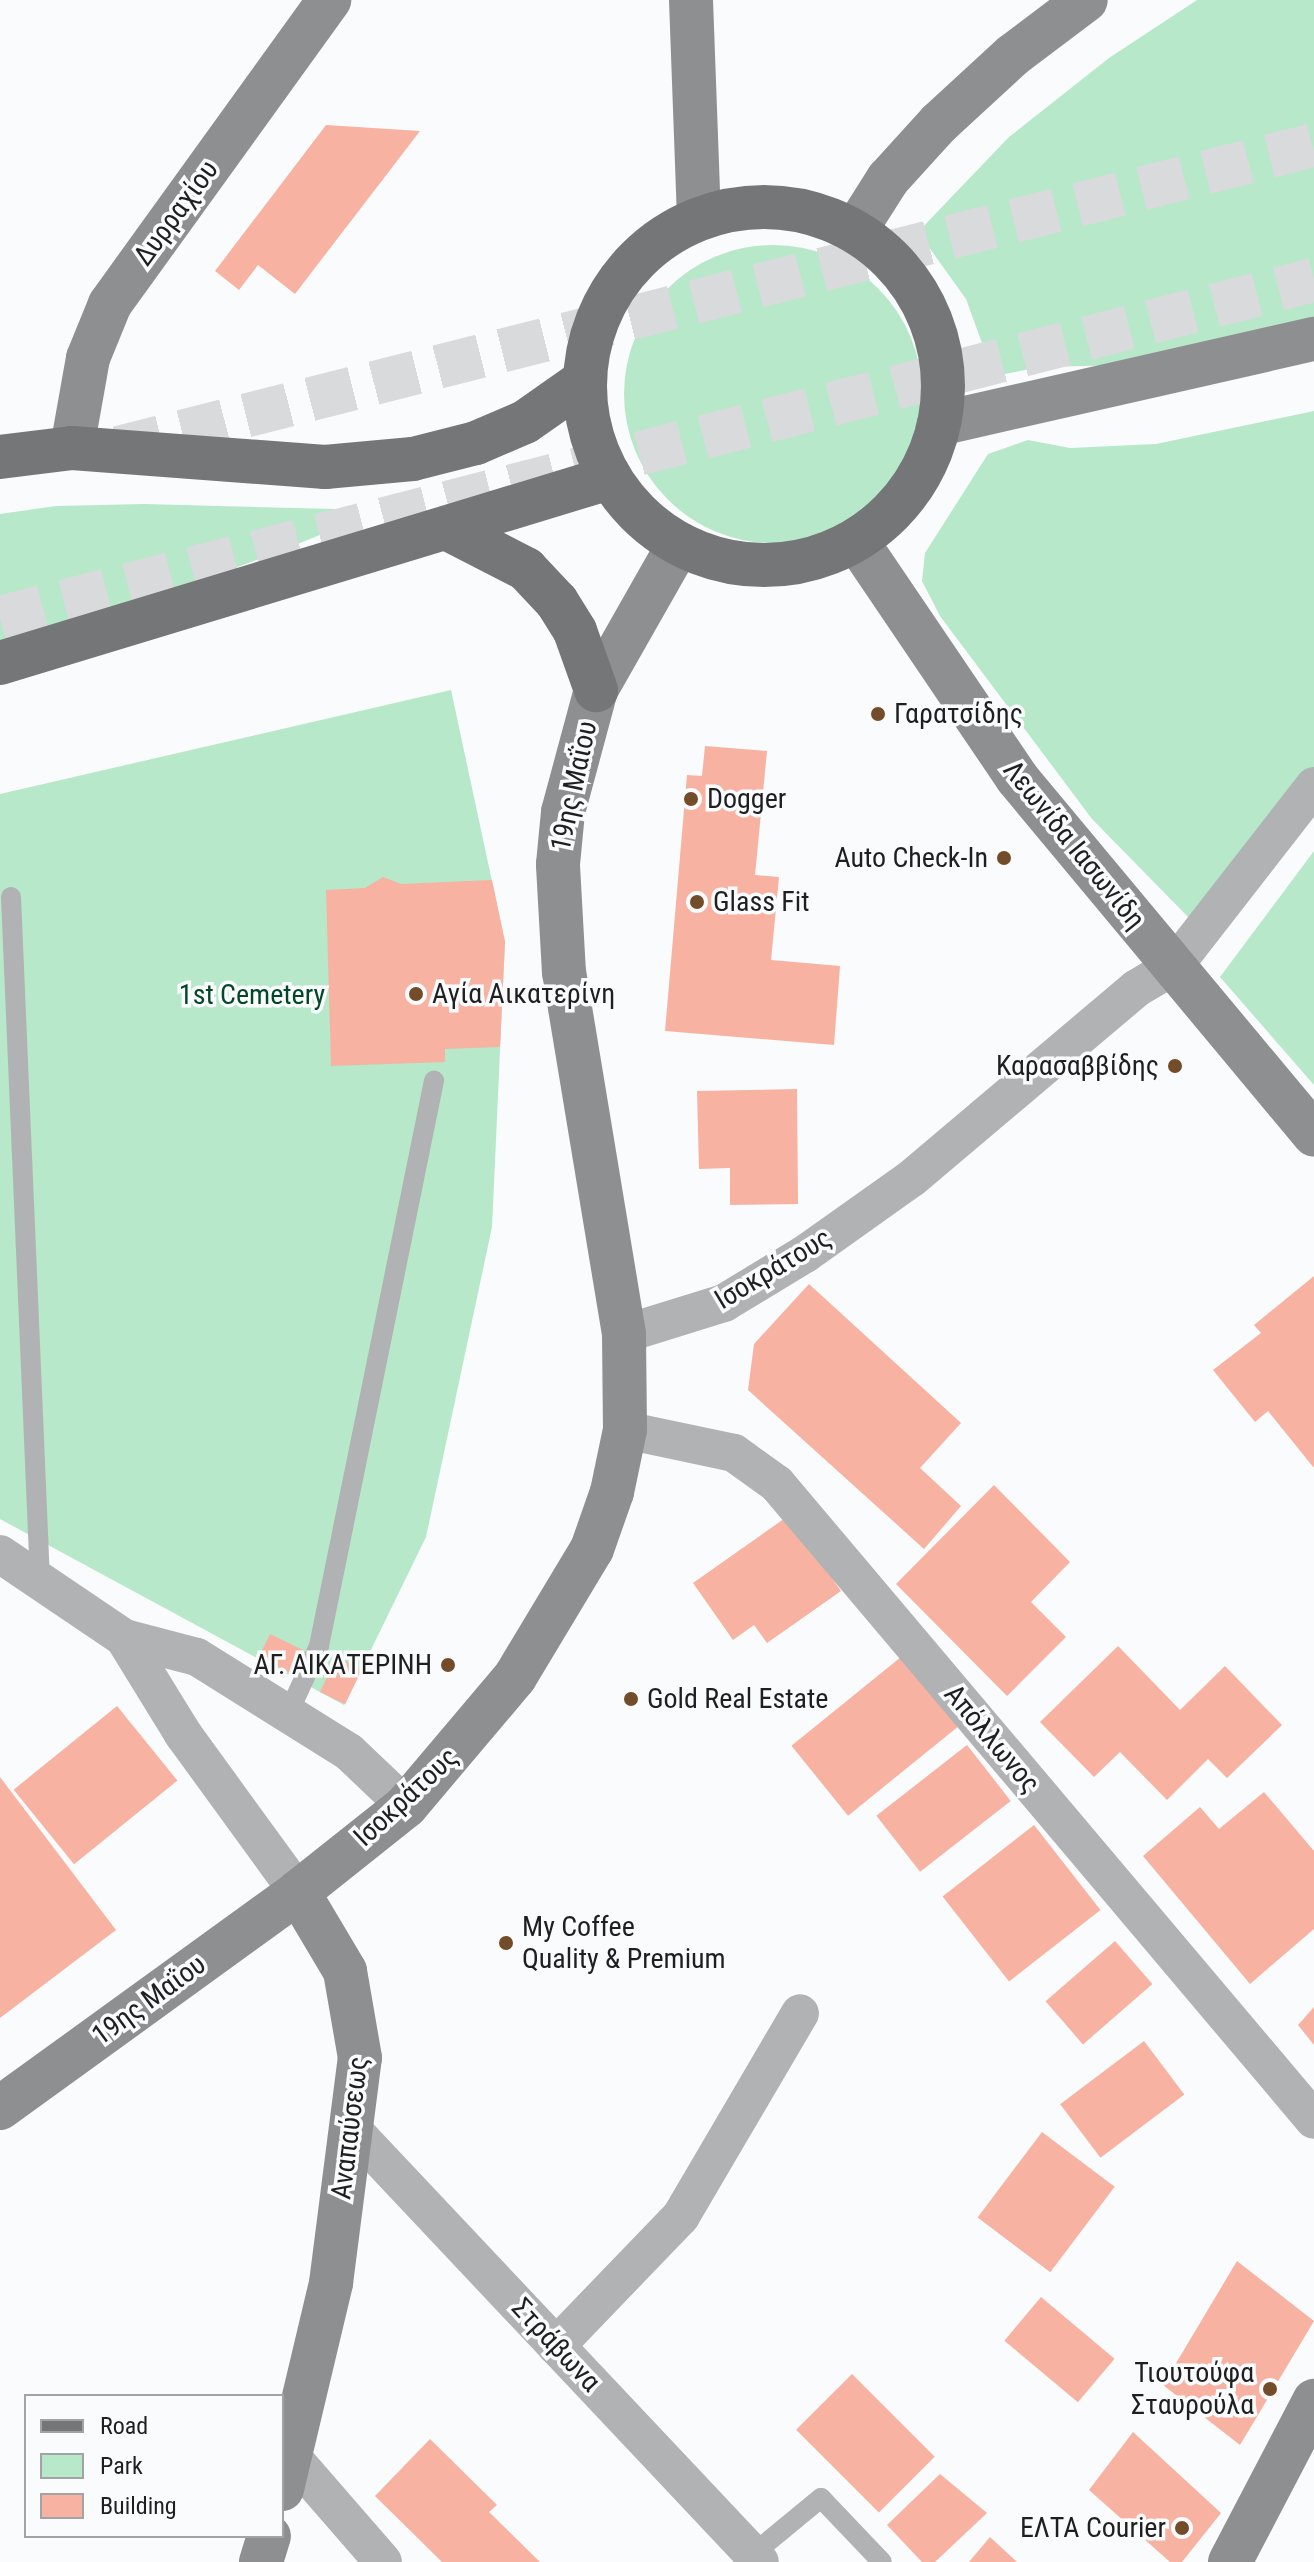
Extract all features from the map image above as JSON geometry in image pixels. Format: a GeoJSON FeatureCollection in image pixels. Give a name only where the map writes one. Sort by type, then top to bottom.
{"type":"FeatureCollection","features":[{"type":"Feature","properties":{"kind":"main road"},"geometry":{"type":"LineString","coordinates":[[752,206],[806,210],[855,231],[899,266],[929,314],[943,368],[939,424],[922,470],[901,500],[856,540],[814,559],[768,566],[722,561],[679,544],[640,516],[609,478],[586,414],[585,380],[594,328],[618,281],[653,244],[699,218],[752,206]]}},
{"type":"Feature","properties":{"kind":"main road"},"geometry":{"type":"LineString","coordinates":[[0,457],[72,448],[325,467],[413,459],[476,443],[525,422],[585,380]]}},
{"type":"Feature","properties":{"kind":"main road"},"geometry":{"type":"LineString","coordinates":[[0,663],[609,478]]}},
{"type":"Feature","properties":{"kind":"main road"},"geometry":{"type":"LineString","coordinates":[[446,528],[526,569],[557,602],[575,631],[596,690]]}},
{"type":"Feature","properties":{"kind":"street","name":"Δυρραχίου"},"geometry":{"type":"LineString","coordinates":[[72,448],[85,370],[110,304],[329,0]]}},
{"type":"Feature","properties":{"kind":"street"},"geometry":{"type":"LineString","coordinates":[[691,0],[699,218]]}},
{"type":"Feature","properties":{"kind":"street"},"geometry":{"type":"LineString","coordinates":[[855,231],[888,179],[939,123],[1013,55],[1086,0]]}},
{"type":"Feature","properties":{"kind":"street"},"geometry":{"type":"LineString","coordinates":[[939,424],[1314,339]]}},
{"type":"Feature","properties":{"kind":"street","name":"Λεωνίδα Ιασωνίδη"},"geometry":{"type":"LineString","coordinates":[[856,540],[1017,778],[1314,1134]]}},
{"type":"Feature","properties":{"kind":"street","name":"19ης Μαΐου"},"geometry":{"type":"LineString","coordinates":[[624,1334],[564,973],[558,864],[563,812],[596,690],[679,544]]}},
{"type":"Feature","properties":{"kind":"street"},"geometry":{"type":"LineString","coordinates":[[1174,966],[1314,786]]}},
{"type":"Feature","properties":{"kind":"street","name":"Ισοκράτους"},"geometry":{"type":"LineString","coordinates":[[298,1892],[406,1806],[468,1739],[557,1614],[592,1549],[612,1492],[625,1430],[624,1334],[724,1303],[805,1254],[912,1178],[1137,988],[1174,966]]}},
{"type":"Feature","properties":{"kind":"street","name":"Απόλλωνος"},"geometry":{"type":"LineString","coordinates":[[625,1430],[734,1453],[777,1484],[1314,2120]]}},
{"type":"Feature","properties":{"kind":"street","name":"Αναπαύσεως"},"geometry":{"type":"LineString","coordinates":[[0,1554],[124,1638],[197,1657],[349,1752],[406,1806]]}},
{"type":"Feature","properties":{"kind":"street","name":"Αναπαύσεως"},"geometry":{"type":"LineString","coordinates":[[124,1638],[183,1734],[298,1892],[345,1971],[358,2023],[360,2058],[331,2283],[286,2472]]}},
{"type":"Feature","properties":{"kind":"street","name":"19ης Μαΐου"},"geometry":{"type":"LineString","coordinates":[[0,2108],[298,1892]]}},
{"type":"Feature","properties":{"kind":"street"},"geometry":{"type":"LineString","coordinates":[[556,2346],[681,2216],[800,2013]]}},
{"type":"Feature","properties":{"kind":"street","name":"Στράβωνα"},"geometry":{"type":"LineString","coordinates":[[351,2128],[757,2558]]}},
{"type":"Feature","properties":{"kind":"street"},"geometry":{"type":"LineString","coordinates":[[1230,2562],[1314,2401]]}},
{"type":"Feature","properties":{"kind":"street"},"geometry":{"type":"LineString","coordinates":[[286,2472],[383,2562]]}},
{"type":"Feature","properties":{"kind":"street"},"geometry":{"type":"LineString","coordinates":[[261,2562],[268,2538]]}},
{"type":"Feature","properties":{"kind":"lane"},"geometry":{"type":"LineString","coordinates":[[11,897],[40,1581]]}},
{"type":"Feature","properties":{"kind":"lane"},"geometry":{"type":"LineString","coordinates":[[288,1714],[319,1646],[434,1081]]}},
{"type":"Feature","properties":{"kind":"lane"},"geometry":{"type":"LineString","coordinates":[[757,2558],[821,2498],[882,2562]]}},
{"type":"Feature","properties":{"kind":"green space"},"geometry":{"type":"Polygon","coordinates":[[[1197,0],[1314,0],[1314,324],[1128,365],[1041,367],[994,376],[966,299],[918,232],[1009,137],[1109,58],[1197,0]]]}},
{"type":"Feature","properties":{"kind":"green space"},"geometry":{"type":"Polygon","coordinates":[[[773,245],[802,248],[830,256],[856,270],[888,299],[911,337],[919,365],[922,394],[919,423],[911,451],[897,477],[868,509],[830,532],[802,540],[773,543],[744,540],[716,532],[690,518],[658,489],[635,451],[627,423],[624,394],[627,365],[635,337],[649,311],[678,279],[716,256],[744,248],[773,245]]]}},
{"type":"Feature","properties":{"kind":"green space"},"geometry":{"type":"Polygon","coordinates":[[[1314,411],[1314,770],[1192,921],[1092,819],[940,616],[922,581],[925,553],[988,454],[1028,440],[1070,448],[1156,444],[1314,411]]]}},
{"type":"Feature","properties":{"kind":"green space"},"geometry":{"type":"Polygon","coordinates":[[[144,504],[335,509],[343,519],[335,529],[270,555],[0,655],[0,514],[56,506],[144,504]]]}},
{"type":"Feature","properties":{"kind":"green space","name":"1st Cemetery"},"geometry":{"type":"Polygon","coordinates":[[[451,690],[505,942],[492,1227],[426,1537],[344,1705],[0,1519],[0,794],[451,690]]]}},
{"type":"Feature","properties":{"kind":"green space"},"geometry":{"type":"Polygon","coordinates":[[[1314,851],[1314,1085],[1220,977],[1314,851]]]}},
{"type":"Feature","properties":{"kind":"building"},"geometry":{"type":"Polygon","coordinates":[[[326,125],[420,131],[295,294],[258,265],[239,290],[215,271],[326,125]]]}},
{"type":"Feature","properties":{"kind":"building"},"geometry":{"type":"Polygon","coordinates":[[[705,746],[767,751],[755,875],[779,877],[771,960],[840,966],[834,1045],[665,1031],[687,775],[702,776],[705,746]]]}},
{"type":"Feature","properties":{"kind":"building","name":"Αγία Αικατερίνη"},"geometry":{"type":"Polygon","coordinates":[[[383,877],[401,884],[492,880],[505,942],[500,1047],[445,1049],[445,1062],[331,1066],[326,890],[365,888],[383,877]]]}},
{"type":"Feature","properties":{"kind":"building"},"geometry":{"type":"Polygon","coordinates":[[[797,1089],[798,1204],[730,1205],[730,1168],[699,1169],[697,1091],[797,1089]]]}},
{"type":"Feature","properties":{"kind":"building"},"geometry":{"type":"Polygon","coordinates":[[[1314,1276],[1314,1468],[1268,1411],[1255,1422],[1213,1370],[1261,1333],[1254,1325],[1314,1276]]]}},
{"type":"Feature","properties":{"kind":"building"},"geometry":{"type":"Polygon","coordinates":[[[809,1284],[961,1423],[920,1468],[961,1506],[924,1549],[748,1390],[754,1344],[809,1284]]]}},
{"type":"Feature","properties":{"kind":"building"},"geometry":{"type":"Polygon","coordinates":[[[994,1485],[1070,1562],[1031,1602],[1066,1637],[1007,1696],[896,1584],[994,1485]]]}},
{"type":"Feature","properties":{"kind":"building"},"geometry":{"type":"Polygon","coordinates":[[[788,1516],[841,1591],[767,1643],[754,1625],[733,1640],[693,1583],[788,1516]]]}},
{"type":"Feature","properties":{"kind":"building"},"geometry":{"type":"Polygon","coordinates":[[[270,1634],[305,1651],[294,1674],[259,1657],[270,1634]]]}},
{"type":"Feature","properties":{"kind":"building"},"geometry":{"type":"Polygon","coordinates":[[[1118,1646],[1180,1710],[1225,1666],[1282,1725],[1227,1778],[1208,1759],[1167,1800],[1120,1752],[1094,1777],[1040,1722],[1118,1646]]]}},
{"type":"Feature","properties":{"kind":"building"},"geometry":{"type":"Polygon","coordinates":[[[337,1657],[362,1669],[345,1704],[320,1692],[337,1657]]]}},
{"type":"Feature","properties":{"kind":"building"},"geometry":{"type":"Polygon","coordinates":[[[901,1657],[958,1727],[848,1816],[791,1746],[901,1657]]]}},
{"type":"Feature","properties":{"kind":"building"},"geometry":{"type":"Polygon","coordinates":[[[117,1706],[177,1781],[74,1864],[14,1790],[117,1706]]]}},
{"type":"Feature","properties":{"kind":"building"},"geometry":{"type":"Polygon","coordinates":[[[967,1745],[1011,1801],[920,1872],[876,1816],[967,1745]]]}},
{"type":"Feature","properties":{"kind":"building"},"geometry":{"type":"Polygon","coordinates":[[[0,1777],[116,1930],[0,2018],[0,1777]]]}},
{"type":"Feature","properties":{"kind":"building"},"geometry":{"type":"Polygon","coordinates":[[[1264,1792],[1314,1851],[1314,1929],[1250,1984],[1143,1856],[1200,1807],[1219,1829],[1264,1792]]]}},
{"type":"Feature","properties":{"kind":"building"},"geometry":{"type":"Polygon","coordinates":[[[1034,1825],[1100,1910],[1009,1982],[943,1896],[1034,1825]]]}},
{"type":"Feature","properties":{"kind":"building"},"geometry":{"type":"Polygon","coordinates":[[[1115,1941],[1152,1984],[1083,2044],[1046,2001],[1115,1941]]]}},
{"type":"Feature","properties":{"kind":"building"},"geometry":{"type":"Polygon","coordinates":[[[1314,2007],[1314,2045],[1298,2025],[1314,2007]]]}},
{"type":"Feature","properties":{"kind":"building"},"geometry":{"type":"Polygon","coordinates":[[[1144,2041],[1184,2095],[1100,2158],[1060,2104],[1144,2041]]]}},
{"type":"Feature","properties":{"kind":"building"},"geometry":{"type":"Polygon","coordinates":[[[1042,2132],[1115,2187],[1050,2272],[978,2217],[1042,2132]]]}},
{"type":"Feature","properties":{"kind":"building"},"geometry":{"type":"Polygon","coordinates":[[[1237,2261],[1314,2321],[1240,2445],[1163,2385],[1237,2261]]]}},
{"type":"Feature","properties":{"kind":"building"},"geometry":{"type":"Polygon","coordinates":[[[1041,2297],[1115,2359],[1078,2402],[1004,2341],[1041,2297]]]}},
{"type":"Feature","properties":{"kind":"building"},"geometry":{"type":"Polygon","coordinates":[[[852,2374],[935,2457],[879,2513],[796,2430],[852,2374]]]}},
{"type":"Feature","properties":{"kind":"building"},"geometry":{"type":"Polygon","coordinates":[[[1133,2432],[1221,2513],[1182,2562],[1170,2562],[1089,2490],[1133,2432]]]}},
{"type":"Feature","properties":{"kind":"building"},"geometry":{"type":"Polygon","coordinates":[[[430,2439],[497,2505],[489,2512],[540,2562],[442,2562],[375,2496],[430,2439]]]}},
{"type":"Feature","properties":{"kind":"building"},"geometry":{"type":"Polygon","coordinates":[[[940,2474],[987,2513],[935,2562],[922,2562],[887,2525],[940,2474]]]}},
{"type":"Feature","properties":{"kind":"building"},"geometry":{"type":"Polygon","coordinates":[[[990,2537],[1017,2562],[969,2562],[990,2537]]]}},
{"type":"Feature","properties":{"kind":"tunnel"},"geometry":{"type":"LineString","coordinates":[[118,448],[1314,145]]}},
{"type":"Feature","properties":{"kind":"tunnel"},"geometry":{"type":"LineString","coordinates":[[0,618],[1314,280]]}},
{"type":"Feature","properties":{"kind":"place","name":"Γαρατσίδης"},"geometry":{"type":"Point","coordinates":[878,714]}},
{"type":"Feature","properties":{"kind":"place","name":"Dogger"},"geometry":{"type":"Point","coordinates":[691,799]}},
{"type":"Feature","properties":{"kind":"place","name":"Auto Check-In"},"geometry":{"type":"Point","coordinates":[1004,858]}},
{"type":"Feature","properties":{"kind":"place","name":"Glass Fit"},"geometry":{"type":"Point","coordinates":[697,902]}},
{"type":"Feature","properties":{"kind":"place","name":"Αγία Αικατερίνη"},"geometry":{"type":"Point","coordinates":[416,994]}},
{"type":"Feature","properties":{"kind":"place","name":"Καρασαββίδης"},"geometry":{"type":"Point","coordinates":[1175,1066]}},
{"type":"Feature","properties":{"kind":"place","name":"ΑΓ. ΑΙΚΑΤΕΡΙΝΗ"},"geometry":{"type":"Point","coordinates":[448,1665]}},
{"type":"Feature","properties":{"kind":"place","name":"Gold Real Estate"},"geometry":{"type":"Point","coordinates":[631,1699]}},
{"type":"Feature","properties":{"kind":"place","name":"My Coffee Quality & Premium"},"geometry":{"type":"Point","coordinates":[506,1943]}},
{"type":"Feature","properties":{"kind":"place","name":"Τιουτούφα Σταυρούλα"},"geometry":{"type":"Point","coordinates":[1270,2389]}},
{"type":"Feature","properties":{"kind":"place","name":"ΕΛΤΑ Courier"},"geometry":{"type":"Point","coordinates":[1182,2528]}}]}
